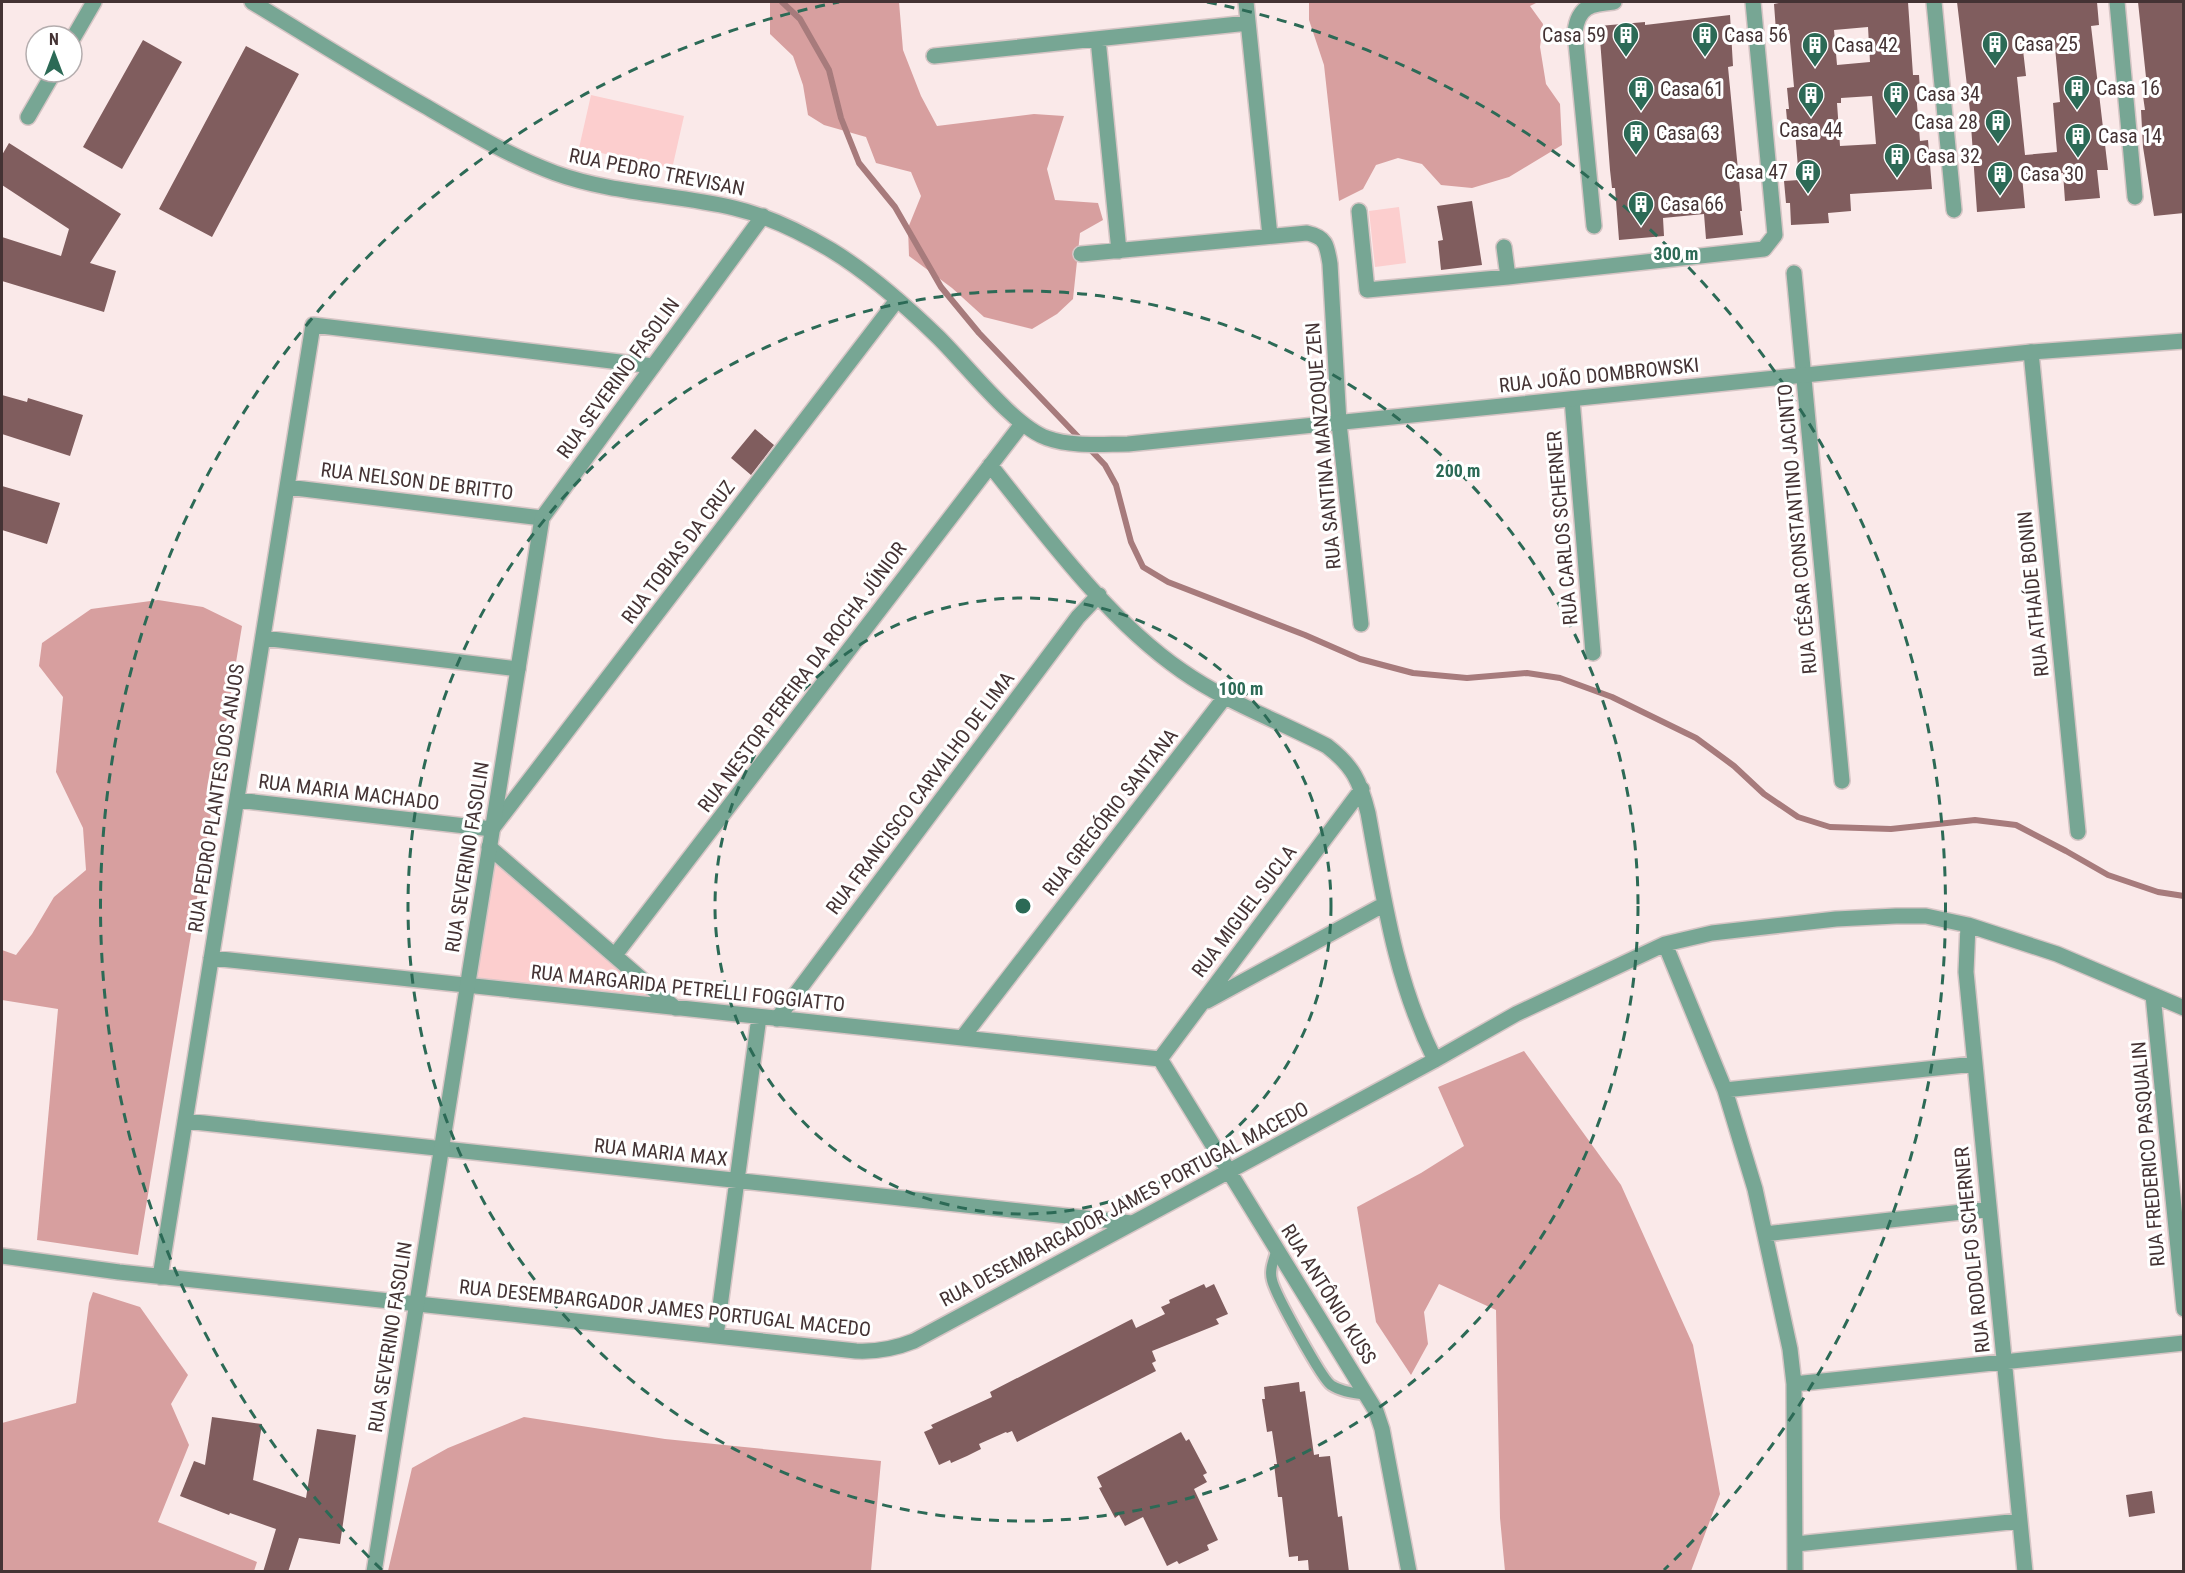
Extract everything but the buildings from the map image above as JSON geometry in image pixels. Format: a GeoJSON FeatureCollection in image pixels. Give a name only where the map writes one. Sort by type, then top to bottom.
{"type":"FeatureCollection","features":[{"type":"Feature","properties":{"kind":"street"},"geometry":{"type":"LineString","coordinates":[[81,24],[94,2]]}},
{"type":"Feature","properties":{"kind":"street","name":"RUA PEDRO TREVISAN"},"geometry":{"type":"LineString","coordinates":[[252,2],[457,126],[522,160],[557,174],[598,186],[735,208],[763,216],[796,231],[832,251],[897,300],[936,335],[1022,424]]}},
{"type":"Feature","properties":{"kind":"street"},"geometry":{"type":"LineString","coordinates":[[1081,254],[1270,236],[1246,2]]}},
{"type":"Feature","properties":{"kind":"street"},"geometry":{"type":"LineString","coordinates":[[1594,226],[1575,32],[1580,14],[1587,6],[1614,2]]}},
{"type":"Feature","properties":{"kind":"street"},"geometry":{"type":"LineString","coordinates":[[1359,211],[1367,290],[1764,249],[1769,246],[1775,235],[1753,2]]}},
{"type":"Feature","properties":{"kind":"street"},"geometry":{"type":"LineString","coordinates":[[1934,2],[1954,210]]}},
{"type":"Feature","properties":{"kind":"street"},"geometry":{"type":"LineString","coordinates":[[2117,2],[2135,197]]}},
{"type":"Feature","properties":{"kind":"street"},"geometry":{"type":"LineString","coordinates":[[934,56],[1248,23]]}},
{"type":"Feature","properties":{"kind":"street"},"geometry":{"type":"LineString","coordinates":[[1098,39],[1119,251]]}},
{"type":"Feature","properties":{"kind":"street"},"geometry":{"type":"LineString","coordinates":[[28,117],[47,84]]}},
{"type":"Feature","properties":{"kind":"street","name":"RUA SEVERINO FASOLIN"},"geometry":{"type":"LineString","coordinates":[[374,1572],[542,518],[763,216]]}},
{"type":"Feature","properties":{"kind":"street","name":"RUA SANTINA MANZOQUE ZEN"},"geometry":{"type":"LineString","coordinates":[[1270,236],[1307,233],[1317,235],[1324,241],[1330,264],[1339,423],[1361,624]]}},
{"type":"Feature","properties":{"kind":"street"},"geometry":{"type":"LineString","coordinates":[[1504,247],[1508,277]]}},
{"type":"Feature","properties":{"kind":"street","name":"RUA CÉSAR CONSTANTINO JACINTO"},"geometry":{"type":"LineString","coordinates":[[1794,273],[1842,781]]}},
{"type":"Feature","properties":{"kind":"street","name":"RUA TOBIAS DA CRUZ"},"geometry":{"type":"LineString","coordinates":[[492,830],[897,300]]}},
{"type":"Feature","properties":{"kind":"street","name":"RUA PEDRO PLANTES DOS ANJOS"},"geometry":{"type":"LineString","coordinates":[[160,1276],[313,326],[653,366]]}},
{"type":"Feature","properties":{"kind":"street","name":"RUA JOÃO DOMBROWSKI"},"geometry":{"type":"LineString","coordinates":[[1022,424],[1046,438],[1067,443],[1110,444],[1339,423],[2031,352],[2184,341]]}},
{"type":"Feature","properties":{"kind":"street","name":"RUA ATHAÍDE BONIN"},"geometry":{"type":"LineString","coordinates":[[2031,352],[2078,832]]}},
{"type":"Feature","properties":{"kind":"street","name":"RUA CARLOS SCHERNER"},"geometry":{"type":"LineString","coordinates":[[1572,399],[1593,653]]}},
{"type":"Feature","properties":{"kind":"street","name":"RUA NESTOR PEREIRA DA ROCHA JÚNIOR"},"geometry":{"type":"LineString","coordinates":[[615,955],[1022,424]]}},
{"type":"Feature","properties":{"kind":"street"},"geometry":{"type":"LineString","coordinates":[[990,465],[1099,595],[1160,654],[1182,672],[1225,697],[1327,746],[1344,759],[1355,773],[1362,789],[1398,969],[1435,1060]]}},
{"type":"Feature","properties":{"kind":"street","name":"RUA NELSON DE BRITTO"},"geometry":{"type":"LineString","coordinates":[[287,487],[542,518]]}},
{"type":"Feature","properties":{"kind":"street","name":"RUA FRANCISCO CARVALHO DE LIMA"},"geometry":{"type":"LineString","coordinates":[[777,1018],[1078,617],[1099,595]]}},
{"type":"Feature","properties":{"kind":"street"},"geometry":{"type":"LineString","coordinates":[[262,638],[518,669]]}},
{"type":"Feature","properties":{"kind":"street","name":"RUA GREGÓRIO SANTANA"},"geometry":{"type":"LineString","coordinates":[[962,1038],[1225,697]]}},
{"type":"Feature","properties":{"kind":"street","name":"RUA MIGUEL SUCLA"},"geometry":{"type":"LineString","coordinates":[[1160,1059],[1362,789]]}},
{"type":"Feature","properties":{"kind":"street","name":"RUA MARIA MACHADO"},"geometry":{"type":"LineString","coordinates":[[237,800],[492,830]]}},
{"type":"Feature","properties":{"kind":"street"},"geometry":{"type":"LineString","coordinates":[[489,848],[675,1008]]}},
{"type":"Feature","properties":{"kind":"street"},"geometry":{"type":"LineString","coordinates":[[1202,1004],[1385,904]]}},
{"type":"Feature","properties":{"kind":"street","name":"RUA DESEMBARGADOR JAMES PORTUGAL MACEDO"},"geometry":{"type":"LineString","coordinates":[[2,1256],[160,1276],[876,1352],[914,1341],[1516,1014],[1665,944],[1712,933],[1836,919],[1926,916],[1968,924],[2038,946],[2184,1008]]}},
{"type":"Feature","properties":{"kind":"street","name":"RUA RODOLFO SCHERNER"},"geometry":{"type":"LineString","coordinates":[[1968,924],[1966,972],[2025,1572]]}},
{"type":"Feature","properties":{"kind":"street"},"geometry":{"type":"LineString","coordinates":[[1665,944],[1725,1090],[1751,1178],[1790,1349],[1794,1384],[1795,1572]]}},
{"type":"Feature","properties":{"kind":"street","name":"RUA MARGARIDA PETRELLI FOGGIATTO"},"geometry":{"type":"LineString","coordinates":[[211,958],[1160,1059]]}},
{"type":"Feature","properties":{"kind":"street","name":"RUA FREDERICO PASQUALIN"},"geometry":{"type":"LineString","coordinates":[[2153,995],[2184,1309]]}},
{"type":"Feature","properties":{"kind":"street"},"geometry":{"type":"LineString","coordinates":[[716,1336],[759,1017]]}},
{"type":"Feature","properties":{"kind":"street","name":"RUA ANTÔNIO KUSS"},"geometry":{"type":"LineString","coordinates":[[1160,1059],[1367,1395],[1382,1428],[1409,1572]]}},
{"type":"Feature","properties":{"kind":"street"},"geometry":{"type":"LineString","coordinates":[[1725,1090],[1975,1064]]}},
{"type":"Feature","properties":{"kind":"street","name":"RUA MARIA MAX"},"geometry":{"type":"LineString","coordinates":[[185,1121],[1132,1223]]}},
{"type":"Feature","properties":{"kind":"street"},"geometry":{"type":"LineString","coordinates":[[1765,1234],[1989,1209]]}},
{"type":"Feature","properties":{"kind":"street"},"geometry":{"type":"LineString","coordinates":[[1794,1384],[2184,1343]]}},
{"type":"Feature","properties":{"kind":"street"},"geometry":{"type":"LineString","coordinates":[[1796,1544],[2020,1521]]}},
{"type":"Feature","properties":{"kind":"lane"},"geometry":{"type":"LineString","coordinates":[[1277,1249],[1270,1271],[1272,1282],[1329,1384],[1340,1390],[1367,1395]]}},
{"type":"Feature","properties":{"kind":"shaded area"},"geometry":{"type":"Polygon","coordinates":[[[770,2],[899,2],[903,50],[921,96],[937,126],[1034,114],[1064,116],[1047,169],[1055,200],[1098,203],[1103,220],[1080,233],[1073,299],[1057,314],[1032,329],[984,317],[952,288],[909,256],[908,228],[921,196],[911,172],[876,163],[866,137],[824,125],[808,115],[803,85],[793,56],[770,34],[770,2]]]}},
{"type":"Feature","properties":{"kind":"shaded area"},"geometry":{"type":"Polygon","coordinates":[[[1309,2],[1538,2],[1530,6],[1543,24],[1540,47],[1546,84],[1560,104],[1562,145],[1509,177],[1472,188],[1441,185],[1422,164],[1398,158],[1376,165],[1363,189],[1339,201],[1324,65],[1309,20],[1309,2]]]}},
{"type":"Feature","properties":{"kind":"shaded area"},"geometry":{"type":"Polygon","coordinates":[[[591,95],[684,116],[672,169],[579,148],[591,95]]]}},
{"type":"Feature","properties":{"kind":"shaded area"},"geometry":{"type":"Polygon","coordinates":[[[1399,207],[1406,263],[1375,267],[1369,211],[1399,207]]]}},
{"type":"Feature","properties":{"kind":"shaded area"},"geometry":{"type":"Polygon","coordinates":[[[158,600],[203,607],[242,626],[138,1255],[37,1240],[58,1009],[2,1000],[2,950],[16,955],[32,934],[54,897],[86,870],[83,828],[56,772],[63,697],[39,666],[42,643],[91,609],[158,600]]]}},
{"type":"Feature","properties":{"kind":"shaded area"},"geometry":{"type":"Polygon","coordinates":[[[493,861],[656,1002],[475,980],[493,861]]]}},
{"type":"Feature","properties":{"kind":"shaded area"},"geometry":{"type":"Polygon","coordinates":[[[1524,1051],[1621,1185],[1693,1345],[1720,1494],[1691,1571],[1505,1571],[1500,1518],[1496,1310],[1439,1284],[1424,1312],[1428,1344],[1411,1375],[1376,1322],[1357,1207],[1421,1173],[1464,1146],[1438,1087],[1524,1051]]]}},
{"type":"Feature","properties":{"kind":"shaded area"},"geometry":{"type":"Polygon","coordinates":[[[93,1292],[140,1307],[188,1375],[171,1404],[189,1445],[158,1522],[257,1562],[254,1571],[2,1571],[2,1423],[76,1403],[89,1303],[93,1292]]]}},
{"type":"Feature","properties":{"kind":"shaded area"},"geometry":{"type":"Polygon","coordinates":[[[524,1417],[665,1439],[881,1461],[871,1571],[388,1571],[412,1468],[448,1448],[524,1417]]]}},
{"type":"Feature","properties":{"kind":"waterway"},"geometry":{"type":"LineString","coordinates":[[782,2],[800,19],[829,70],[841,118],[859,163],[895,207],[941,287],[979,333],[1105,465],[1116,485],[1131,542],[1143,567],[1168,582],[1305,635],[1360,659],[1413,673],[1467,678],[1527,673],[1560,678],[1612,697],[1696,738],[1734,766],[1764,794],[1798,817],[1830,827],[1891,829],[1975,820],[2016,825],[2108,875],[2158,892],[2184,896]]}},
{"type":"Feature","properties":{"kind":"place","name":"Casa 59"},"geometry":{"type":"Point","coordinates":[1626,58]}},
{"type":"Feature","properties":{"kind":"place","name":"Casa 56"},"geometry":{"type":"Point","coordinates":[1705,58]}},
{"type":"Feature","properties":{"kind":"place","name":"Casa 25"},"geometry":{"type":"Point","coordinates":[1995,67]}},
{"type":"Feature","properties":{"kind":"place","name":"Casa 42"},"geometry":{"type":"Point","coordinates":[1815,68]}},
{"type":"Feature","properties":{"kind":"place","name":"Casa 16"},"geometry":{"type":"Point","coordinates":[2077,111]}},
{"type":"Feature","properties":{"kind":"place","name":"Casa 61"},"geometry":{"type":"Point","coordinates":[1641,112]}},
{"type":"Feature","properties":{"kind":"place","name":"Casa 34"},"geometry":{"type":"Point","coordinates":[1896,117]}},
{"type":"Feature","properties":{"kind":"place","name":"Casa 44"},"geometry":{"type":"Point","coordinates":[1811,118]}},
{"type":"Feature","properties":{"kind":"place","name":"Casa 28"},"geometry":{"type":"Point","coordinates":[1998,145]}},
{"type":"Feature","properties":{"kind":"place","name":"Casa 63"},"geometry":{"type":"Point","coordinates":[1636,156]}},
{"type":"Feature","properties":{"kind":"place","name":"Casa 14"},"geometry":{"type":"Point","coordinates":[2078,159]}},
{"type":"Feature","properties":{"kind":"place","name":"Casa 32"},"geometry":{"type":"Point","coordinates":[1897,179]}},
{"type":"Feature","properties":{"kind":"place","name":"Casa 47"},"geometry":{"type":"Point","coordinates":[1808,195]}},
{"type":"Feature","properties":{"kind":"place","name":"Casa 30"},"geometry":{"type":"Point","coordinates":[2000,197]}},
{"type":"Feature","properties":{"kind":"place","name":"Casa 66"},"geometry":{"type":"Point","coordinates":[1641,227]}}]}
